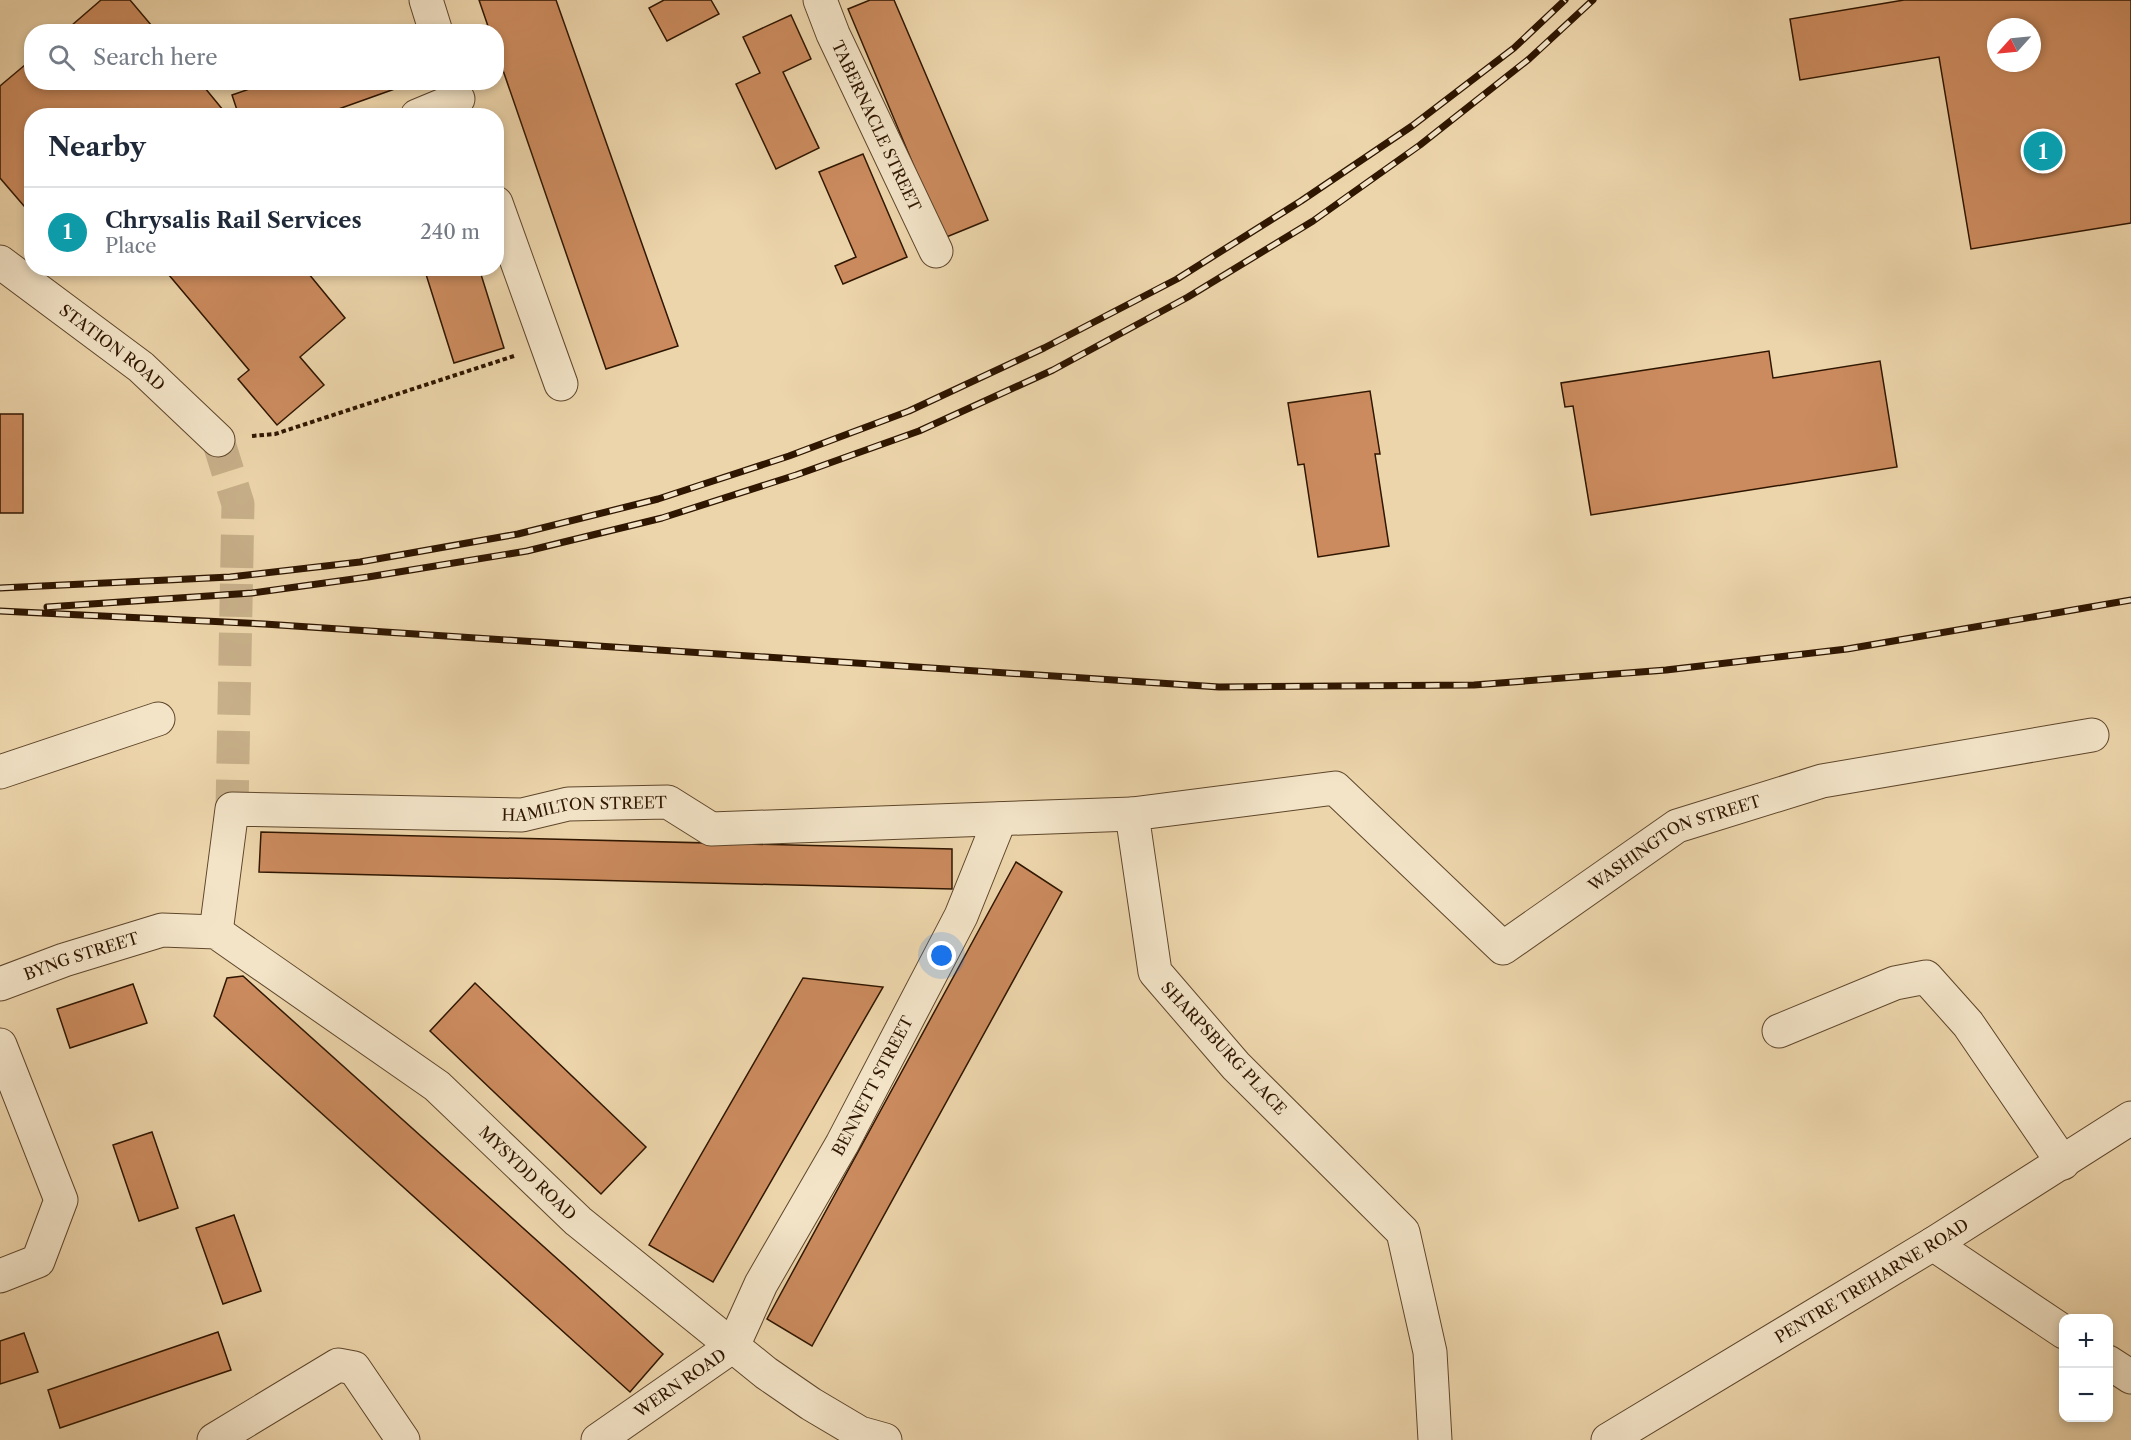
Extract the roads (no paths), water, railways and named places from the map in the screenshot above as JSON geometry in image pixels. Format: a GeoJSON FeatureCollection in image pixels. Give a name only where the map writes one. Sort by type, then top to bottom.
{"type":"FeatureCollection","features":[{"type":"Feature","properties":{"kind":"street"},"geometry":{"type":"LineString","coordinates":[[426,0],[434,24]]}},
{"type":"Feature","properties":{"kind":"street","name":"TABERNACLE STREET"},"geometry":{"type":"LineString","coordinates":[[820,0],[833,34],[936,251]]}},
{"type":"Feature","properties":{"kind":"street"},"geometry":{"type":"LineString","coordinates":[[437,108],[459,99]]}},
{"type":"Feature","properties":{"kind":"street"},"geometry":{"type":"LineString","coordinates":[[504,225],[561,384]]}},
{"type":"Feature","properties":{"kind":"street","name":"STATION ROAD"},"geometry":{"type":"LineString","coordinates":[[0,262],[141,367],[218,440]]}},
{"type":"Feature","properties":{"kind":"street"},"geometry":{"type":"LineString","coordinates":[[0,772],[158,719]]}},
{"type":"Feature","properties":{"kind":"street","name":"WASHINGTON STREET"},"geometry":{"type":"LineString","coordinates":[[1132,814],[1335,788],[1503,948],[1677,826],[1822,781],[2092,735]]}},
{"type":"Feature","properties":{"kind":"street","name":"HAMILTON STREET"},"geometry":{"type":"LineString","coordinates":[[216,932],[232,809],[522,815],[568,804],[668,802],[711,829],[1132,814]]}},
{"type":"Feature","properties":{"kind":"street","name":"SHARPSBURG PLACE"},"geometry":{"type":"LineString","coordinates":[[1132,814],[1155,972],[1236,1066],[1403,1232],[1430,1352],[1435,1440]]}},
{"type":"Feature","properties":{"kind":"street","name":"BENNETT STREET"},"geometry":{"type":"LineString","coordinates":[[733,1346],[761,1284],[842,1144],[961,916],[1000,819]]}},
{"type":"Feature","properties":{"kind":"street","name":"BYNG STREET"},"geometry":{"type":"LineString","coordinates":[[0,984],[64,960],[162,930],[216,932]]}},
{"type":"Feature","properties":{"kind":"street","name":"MYSYDD ROAD"},"geometry":{"type":"LineString","coordinates":[[216,932],[437,1086],[578,1221],[784,1385],[868,1438]]}},
{"type":"Feature","properties":{"kind":"street"},"geometry":{"type":"LineString","coordinates":[[1779,1031],[1895,983],[1926,977],[1968,1024],[2063,1163]]}},
{"type":"Feature","properties":{"kind":"street"},"geometry":{"type":"LineString","coordinates":[[0,1046],[61,1200],[38,1261],[0,1276]]}},
{"type":"Feature","properties":{"kind":"street","name":"PENTRE TREHARNE ROAD"},"geometry":{"type":"LineString","coordinates":[[1608,1440],[1933,1244],[2131,1118]]}},
{"type":"Feature","properties":{"kind":"street"},"geometry":{"type":"LineString","coordinates":[[1933,1244],[2059,1329]]}},
{"type":"Feature","properties":{"kind":"street","name":"WERN ROAD"},"geometry":{"type":"LineString","coordinates":[[598,1440],[733,1346]]}},
{"type":"Feature","properties":{"kind":"street"},"geometry":{"type":"LineString","coordinates":[[214,1440],[338,1365],[354,1368],[403,1440]]}},
{"type":"Feature","properties":{"kind":"street"},"geometry":{"type":"LineString","coordinates":[[2113,1365],[2131,1377]]}},
{"type":"Feature","properties":{"kind":"tunnel"},"geometry":{"type":"LineString","coordinates":[[218,440],[238,504],[232,809]]}},
{"type":"Feature","properties":{"kind":"railway"},"geometry":{"type":"LineString","coordinates":[[0,588],[230,577],[360,562],[518,534],[658,499],[789,456],[909,411],[1044,348],[1177,279],[1301,201],[1412,126],[1514,48],[1565,0]]}},
{"type":"Feature","properties":{"kind":"railway"},"geometry":{"type":"LineString","coordinates":[[47,607],[252,593],[527,551],[662,518],[796,475],[919,431],[1053,370],[1188,297],[1313,221],[1420,145],[1529,59],[1593,0]]}},
{"type":"Feature","properties":{"kind":"railway"},"geometry":{"type":"LineString","coordinates":[[0,611],[264,624],[1219,687],[1474,685],[1666,670],[1847,649],[2131,600]]}},
{"type":"Feature","properties":{"kind":"place","name":"Chrysalis Rail Services"},"geometry":{"type":"Point","coordinates":[2043,151]}}]}
